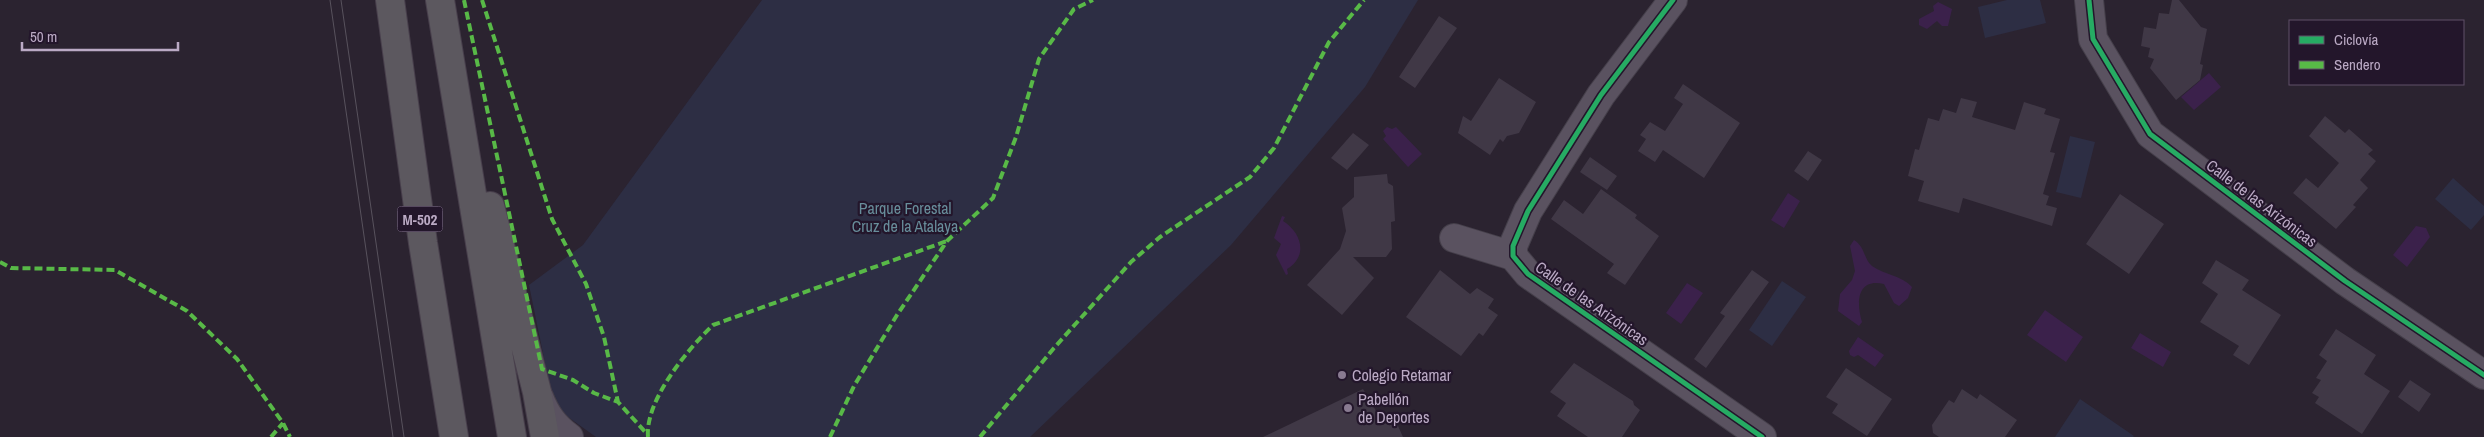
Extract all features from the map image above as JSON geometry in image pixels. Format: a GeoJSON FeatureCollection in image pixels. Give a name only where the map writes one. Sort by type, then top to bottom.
{"type":"FeatureCollection","features":[{"type":"Feature","properties":{"kind":"highway","name":"M-502"},"geometry":{"type":"LineString","coordinates":[[376,0],[423,244]]}},
{"type":"Feature","properties":{"kind":"highway","name":"M-502"},"geometry":{"type":"LineString","coordinates":[[390,0],[423,244],[454,437]]}},
{"type":"Feature","properties":{"kind":"highway"},"geometry":{"type":"LineString","coordinates":[[441,6],[537,392],[545,437]]}},
{"type":"Feature","properties":{"kind":"highway"},"geometry":{"type":"LineString","coordinates":[[441,6],[512,437]]}},
{"type":"Feature","properties":{"kind":"street","name":"Calle de las Arizónicas"},"geometry":{"type":"LineString","coordinates":[[1673,0],[1601,95],[1528,211],[1516,234],[1513,256],[1528,274],[1762,437]]}},
{"type":"Feature","properties":{"kind":"street","name":"Calle de las Arizónicas"},"geometry":{"type":"LineString","coordinates":[[2089,0],[2093,39],[2150,134],[2345,281],[2484,375]]}},
{"type":"Feature","properties":{"kind":"street"},"geometry":{"type":"LineString","coordinates":[[1454,238],[1513,256]]}},
{"type":"Feature","properties":{"kind":"street"},"geometry":{"type":"LineString","coordinates":[[537,392],[546,415],[554,425],[569,437]]}},
{"type":"Feature","properties":{"kind":"green space","name":"Parque Forestal Cruz de la Atalaya"},"geometry":{"type":"Polygon","coordinates":[[[762,0],[1418,0],[1365,87],[1231,245],[1030,437],[596,437],[554,407],[529,285],[583,245],[762,0]]]}},
{"type":"Feature","properties":{"kind":"green space"},"geometry":{"type":"Polygon","coordinates":[[[2007,0],[2040,0],[2046,23],[1985,38],[1978,7],[2007,0]]]}},
{"type":"Feature","properties":{"kind":"green space"},"geometry":{"type":"Polygon","coordinates":[[[2070,136],[2095,142],[2081,198],[2056,192],[2070,136]]]}},
{"type":"Feature","properties":{"kind":"green space"},"geometry":{"type":"Polygon","coordinates":[[[2453,178],[2484,206],[2484,215],[2471,230],[2435,199],[2453,178]]]}},
{"type":"Feature","properties":{"kind":"green space"},"geometry":{"type":"Polygon","coordinates":[[[1782,281],[1806,297],[1772,346],[1749,330],[1782,281]]]}},
{"type":"Feature","properties":{"kind":"green space"},"geometry":{"type":"Polygon","coordinates":[[[2080,399],[2134,436],[2055,437],[2080,399]]]}},
{"type":"Feature","properties":{"kind":"shaded area"},"geometry":{"type":"Polygon","coordinates":[[[1938,2],[1952,9],[1948,26],[1942,26],[1937,21],[1927,29],[1919,25],[1919,19],[1934,11],[1933,6],[1938,2]]]}},
{"type":"Feature","properties":{"kind":"shaded area"},"geometry":{"type":"Polygon","coordinates":[[[2209,73],[2221,87],[2194,110],[2181,97],[2209,73]]]}},
{"type":"Feature","properties":{"kind":"shaded area"},"geometry":{"type":"Polygon","coordinates":[[[1387,127],[1392,129],[1396,127],[1422,154],[1408,167],[1383,139],[1386,136],[1383,131],[1387,127]]]}},
{"type":"Feature","properties":{"kind":"shaded area"},"geometry":{"type":"Polygon","coordinates":[[[1788,193],[1800,201],[1784,228],[1771,220],[1788,193]]]}},
{"type":"Feature","properties":{"kind":"shaded area"},"geometry":{"type":"Polygon","coordinates":[[[1282,216],[1285,217],[1283,221],[1294,231],[1300,244],[1298,258],[1287,269],[1288,274],[1286,275],[1276,255],[1281,244],[1274,238],[1282,216]]]}},
{"type":"Feature","properties":{"kind":"shaded area"},"geometry":{"type":"Polygon","coordinates":[[[2416,226],[2426,228],[2430,237],[2407,267],[2393,255],[2416,226]]]}},
{"type":"Feature","properties":{"kind":"shaded area"},"geometry":{"type":"Polygon","coordinates":[[[1854,240],[1861,246],[1872,266],[1898,277],[1912,287],[1908,298],[1899,306],[1894,303],[1884,284],[1875,283],[1868,285],[1861,293],[1859,300],[1862,322],[1859,326],[1838,311],[1840,294],[1852,280],[1855,271],[1850,246],[1854,240]]]}},
{"type":"Feature","properties":{"kind":"shaded area"},"geometry":{"type":"Polygon","coordinates":[[[1687,283],[1703,293],[1681,324],[1666,313],[1687,283]]]}},
{"type":"Feature","properties":{"kind":"shaded area"},"geometry":{"type":"Polygon","coordinates":[[[2045,310],[2083,337],[2066,362],[2027,335],[2045,310]]]}},
{"type":"Feature","properties":{"kind":"shaded area"},"geometry":{"type":"Polygon","coordinates":[[[2140,333],[2171,352],[2163,367],[2131,348],[2140,333]]]}},
{"type":"Feature","properties":{"kind":"shaded area"},"geometry":{"type":"Polygon","coordinates":[[[1858,337],[1884,355],[1875,367],[1858,355],[1854,357],[1850,355],[1849,351],[1858,337]]]}},
{"type":"Feature","properties":{"kind":"building"},"geometry":{"type":"Polygon","coordinates":[[[2172,0],[2179,0],[2201,27],[2207,29],[2200,64],[2203,65],[2200,80],[2176,100],[2150,68],[2154,59],[2148,57],[2150,48],[2141,46],[2144,27],[2156,29],[2159,13],[2169,14],[2172,0]]]}},
{"type":"Feature","properties":{"kind":"building"},"geometry":{"type":"Polygon","coordinates":[[[1439,16],[1457,28],[1415,88],[1399,77],[1439,16]]]}},
{"type":"Feature","properties":{"kind":"building"},"geometry":{"type":"Polygon","coordinates":[[[1499,78],[1536,102],[1519,133],[1507,136],[1503,142],[1500,139],[1490,155],[1458,133],[1463,116],[1471,121],[1499,78]]]}},
{"type":"Feature","properties":{"kind":"building"},"geometry":{"type":"Polygon","coordinates":[[[1683,84],[1740,123],[1704,178],[1663,150],[1655,162],[1638,151],[1646,139],[1640,135],[1650,122],[1665,131],[1683,104],[1674,98],[1683,84]]]}},
{"type":"Feature","properties":{"kind":"building"},"geometry":{"type":"Polygon","coordinates":[[[1961,98],[1977,102],[1972,117],[2015,130],[2024,102],[2046,109],[2044,114],[2060,119],[2050,152],[2055,153],[2043,194],[2049,196],[2046,205],[2057,208],[2052,226],[1963,198],[1959,213],[1918,201],[1924,181],[1908,176],[1915,149],[1919,150],[1928,118],[1939,121],[1943,109],[1956,113],[1961,98]]]}},
{"type":"Feature","properties":{"kind":"building"},"geometry":{"type":"Polygon","coordinates":[[[2325,116],[2345,133],[2349,129],[2373,150],[2368,154],[2376,161],[2360,180],[2368,188],[2353,205],[2356,207],[2336,229],[2293,193],[2306,178],[2318,188],[2339,163],[2309,136],[2325,116]]]}},
{"type":"Feature","properties":{"kind":"building"},"geometry":{"type":"Polygon","coordinates":[[[1353,133],[1369,145],[1347,170],[1331,158],[1353,133]]]}},
{"type":"Feature","properties":{"kind":"building"},"geometry":{"type":"Polygon","coordinates":[[[1808,151],[1822,160],[1808,181],[1794,171],[1808,151]]]}},
{"type":"Feature","properties":{"kind":"building"},"geometry":{"type":"Polygon","coordinates":[[[1590,157],[1617,176],[1607,190],[1580,172],[1590,157]]]}},
{"type":"Feature","properties":{"kind":"building"},"geometry":{"type":"Polygon","coordinates":[[[1387,174],[1388,183],[1393,186],[1395,221],[1391,222],[1392,249],[1386,257],[1353,257],[1374,278],[1342,315],[1307,285],[1340,249],[1346,231],[1342,208],[1354,197],[1354,177],[1387,174]]]}},
{"type":"Feature","properties":{"kind":"building"},"geometry":{"type":"Polygon","coordinates":[[[1601,189],[1637,215],[1635,218],[1659,236],[1625,285],[1607,273],[1614,264],[1551,219],[1564,200],[1583,214],[1601,189]]]}},
{"type":"Feature","properties":{"kind":"building"},"geometry":{"type":"Polygon","coordinates":[[[2120,194],[2164,224],[2129,274],[2086,244],[2120,194]]]}},
{"type":"Feature","properties":{"kind":"building"},"geometry":{"type":"Polygon","coordinates":[[[2216,260],[2249,280],[2242,290],[2281,315],[2249,365],[2233,355],[2239,346],[2200,322],[2218,294],[2202,283],[2216,260]]]}},
{"type":"Feature","properties":{"kind":"building"},"geometry":{"type":"Polygon","coordinates":[[[1440,270],[1470,294],[1477,288],[1494,299],[1488,308],[1498,315],[1483,336],[1479,333],[1461,356],[1406,317],[1440,270]]]}},
{"type":"Feature","properties":{"kind":"building"},"geometry":{"type":"Polygon","coordinates":[[[1752,270],[1769,282],[1706,368],[1694,359],[1725,316],[1720,313],[1752,270]]]}},
{"type":"Feature","properties":{"kind":"building"},"geometry":{"type":"Polygon","coordinates":[[[2336,329],[2376,355],[2364,374],[2390,391],[2362,434],[2315,403],[2319,397],[2312,393],[2321,380],[2316,378],[2327,361],[2319,355],[2336,329]]]}},
{"type":"Feature","properties":{"kind":"building"},"geometry":{"type":"Polygon","coordinates":[[[1574,363],[1633,401],[1634,405],[1640,410],[1622,437],[1588,437],[1557,416],[1566,403],[1550,392],[1574,363]]]}},
{"type":"Feature","properties":{"kind":"building"},"geometry":{"type":"Polygon","coordinates":[[[1846,368],[1892,399],[1867,436],[1832,413],[1838,404],[1826,397],[1846,368]]]}},
{"type":"Feature","properties":{"kind":"building"},"geometry":{"type":"Polygon","coordinates":[[[2410,380],[2431,394],[2419,412],[2398,397],[2410,380]]]}},
{"type":"Feature","properties":{"kind":"building","name":"Pabellón de Deportes"},"geometry":{"type":"Polygon","coordinates":[[[1363,389],[1382,421],[1393,415],[1403,437],[1263,437],[1363,389]]]}},
{"type":"Feature","properties":{"kind":"building"},"geometry":{"type":"Polygon","coordinates":[[[1962,389],[1977,399],[1980,394],[2017,420],[2005,437],[1939,437],[1933,433],[1932,425],[1949,400],[1954,403],[1962,389]]]}},
{"type":"Feature","properties":{"kind":"tram line"},"geometry":{"type":"LineString","coordinates":[[330,0],[393,437]]}},
{"type":"Feature","properties":{"kind":"tram line"},"geometry":{"type":"LineString","coordinates":[[341,0],[404,437]]}},
{"type":"Feature","properties":{"kind":"marked path"},"geometry":{"type":"LineString","coordinates":[[464,0],[542,369],[573,380],[594,393],[618,402],[648,435]]}},
{"type":"Feature","properties":{"kind":"marked path"},"geometry":{"type":"LineString","coordinates":[[482,0],[552,219],[586,284],[604,337],[618,402]]}},
{"type":"Feature","properties":{"kind":"marked path"},"geometry":{"type":"LineString","coordinates":[[830,437],[854,386],[897,315],[947,241],[993,198],[1016,137],[1039,59],[1074,9],[1093,0]]}},
{"type":"Feature","properties":{"kind":"marked path"},"geometry":{"type":"LineString","coordinates":[[980,437],[1054,348],[1131,262],[1160,237],[1250,177],[1274,148],[1329,42],[1364,0]]}},
{"type":"Feature","properties":{"kind":"marked path"},"geometry":{"type":"LineString","coordinates":[[648,437],[653,407],[670,376],[692,347],[713,325],[947,241]]}},
{"type":"Feature","properties":{"kind":"marked path"},"geometry":{"type":"LineString","coordinates":[[0,262],[11,268],[115,270],[187,311],[237,359],[283,423],[290,437]]}},
{"type":"Feature","properties":{"kind":"marked path"},"geometry":{"type":"LineString","coordinates":[[271,437],[283,423]]}},
{"type":"Feature","properties":{"kind":"cycle path"},"geometry":{"type":"LineString","coordinates":[[1673,0],[1601,95],[1528,211],[1513,246],[1513,256],[1528,274],[1762,437]]}},
{"type":"Feature","properties":{"kind":"cycle path"},"geometry":{"type":"LineString","coordinates":[[2089,0],[2093,39],[2150,134],[2345,281],[2484,375]]}},
{"type":"Feature","properties":{"kind":"place","name":"Colegio Retamar"},"geometry":{"type":"Point","coordinates":[1342,375]}},
{"type":"Feature","properties":{"kind":"place","name":"Pabellón de Deportes"},"geometry":{"type":"Point","coordinates":[1348,408]}}]}
